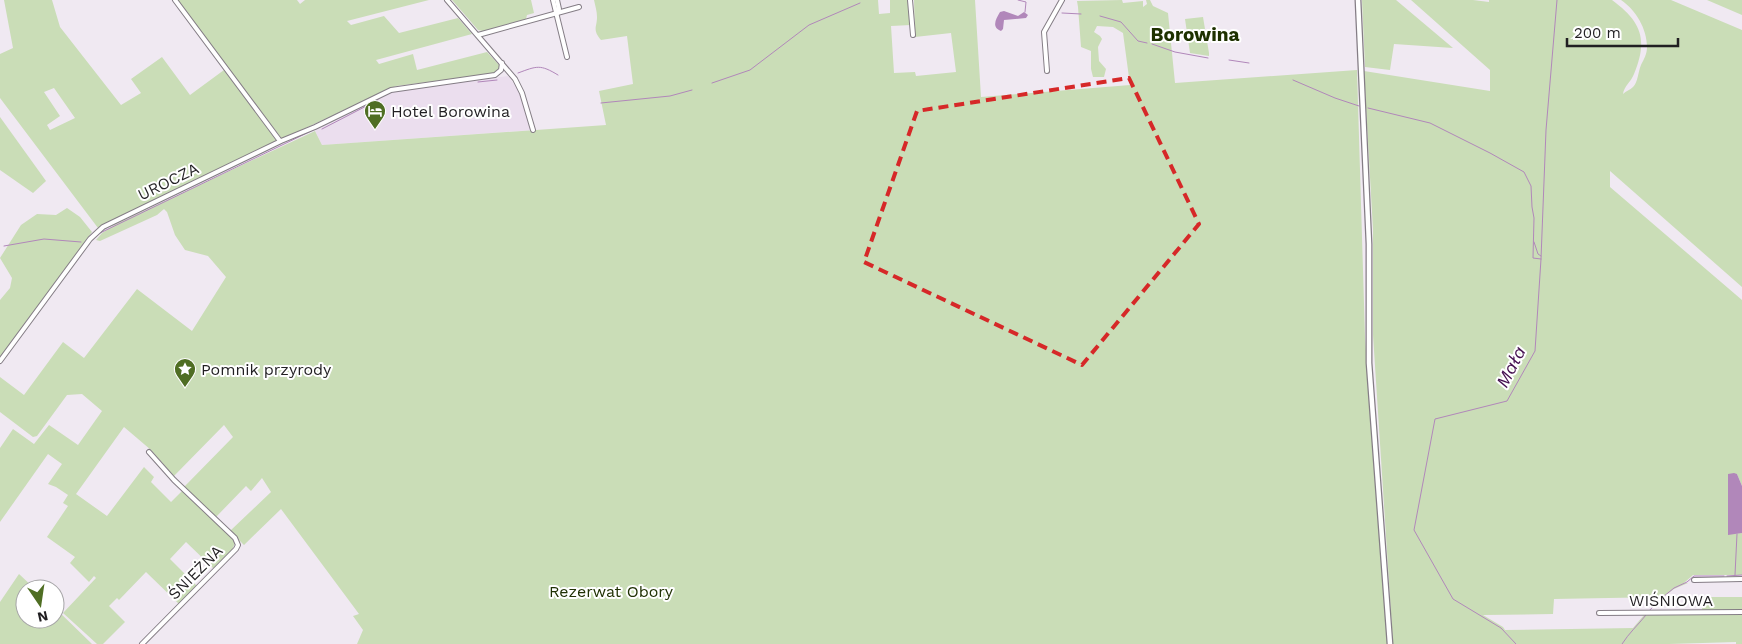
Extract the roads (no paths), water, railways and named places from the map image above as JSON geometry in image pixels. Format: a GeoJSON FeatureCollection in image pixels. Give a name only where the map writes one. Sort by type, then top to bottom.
{"type":"FeatureCollection","features":[{"type":"Feature","properties":{"kind":"street"},"geometry":{"type":"LineString","coordinates":[[175,0],[280,141]]}},
{"type":"Feature","properties":{"kind":"street"},"geometry":{"type":"LineString","coordinates":[[447,0],[513,76],[520,87],[533,130]]}},
{"type":"Feature","properties":{"kind":"street"},"geometry":{"type":"LineString","coordinates":[[553,0],[567,57]]}},
{"type":"Feature","properties":{"kind":"street"},"geometry":{"type":"LineString","coordinates":[[557,0],[559,9],[557,13]]}},
{"type":"Feature","properties":{"kind":"street"},"geometry":{"type":"LineString","coordinates":[[910,0],[913,35]]}},
{"type":"Feature","properties":{"kind":"street"},"geometry":{"type":"LineString","coordinates":[[1047,71],[1044,32],[1062,0]]}},
{"type":"Feature","properties":{"kind":"street"},"geometry":{"type":"LineString","coordinates":[[1358,0],[1369,244],[1369,363],[1390,644]]}},
{"type":"Feature","properties":{"kind":"street"},"geometry":{"type":"LineString","coordinates":[[478,35],[580,7]]}},
{"type":"Feature","properties":{"kind":"street","name":"UROCZA"},"geometry":{"type":"LineString","coordinates":[[0,361],[99,230],[280,141],[315,127],[391,90],[495,75],[501,70],[502,63]]}},
{"type":"Feature","properties":{"kind":"street","name":"ŚNIEŻNA"},"geometry":{"type":"LineString","coordinates":[[142,644],[238,545],[235,538],[174,480],[149,452]]}},
{"type":"Feature","properties":{"kind":"street"},"geometry":{"type":"LineString","coordinates":[[1694,580],[1742,579]]}},
{"type":"Feature","properties":{"kind":"street","name":"WIŚNIOWA"},"geometry":{"type":"LineString","coordinates":[[1599,613],[1742,612]]}},
{"type":"Feature","properties":{"kind":"waterway"},"geometry":{"type":"LineString","coordinates":[[1018,0],[1026,2],[1025,12]]}},
{"type":"Feature","properties":{"kind":"waterway","name":"Mała"},"geometry":{"type":"LineString","coordinates":[[1516,644],[1501,628],[1453,599],[1414,530],[1435,419],[1507,401],[1535,351],[1546,130],[1557,0]]}},
{"type":"Feature","properties":{"kind":"waterway"},"geometry":{"type":"LineString","coordinates":[[712,83],[750,70],[809,25],[860,3]]}},
{"type":"Feature","properties":{"kind":"waterway"},"geometry":{"type":"LineString","coordinates":[[1062,13],[1081,14]]}},
{"type":"Feature","properties":{"kind":"waterway"},"geometry":{"type":"LineString","coordinates":[[1100,16],[1121,22],[1138,41],[1147,43]]}},
{"type":"Feature","properties":{"kind":"waterway"},"geometry":{"type":"LineString","coordinates":[[1152,44],[1175,52],[1208,58]]}},
{"type":"Feature","properties":{"kind":"waterway"},"geometry":{"type":"LineString","coordinates":[[1229,60],[1249,63]]}},
{"type":"Feature","properties":{"kind":"waterway"},"geometry":{"type":"LineString","coordinates":[[518,73],[538,67],[558,75]]}},
{"type":"Feature","properties":{"kind":"waterway"},"geometry":{"type":"LineString","coordinates":[[478,82],[497,80]]}},
{"type":"Feature","properties":{"kind":"waterway"},"geometry":{"type":"LineString","coordinates":[[1293,80],[1359,106]]}},
{"type":"Feature","properties":{"kind":"waterway"},"geometry":{"type":"LineString","coordinates":[[601,103],[670,96],[692,90]]}},
{"type":"Feature","properties":{"kind":"waterway"},"geometry":{"type":"LineString","coordinates":[[322,129],[378,100]]}},
{"type":"Feature","properties":{"kind":"waterway"},"geometry":{"type":"LineString","coordinates":[[1368,108],[1430,123],[1524,172],[1531,186],[1534,218],[1533,258],[1541,259]]}},
{"type":"Feature","properties":{"kind":"waterway"},"geometry":{"type":"LineString","coordinates":[[100,233],[311,131]]}},
{"type":"Feature","properties":{"kind":"waterway"},"geometry":{"type":"LineString","coordinates":[[4,246],[44,239],[81,242]]}},
{"type":"Feature","properties":{"kind":"waterway"},"geometry":{"type":"LineString","coordinates":[[1534,242],[1538,254],[1541,256]]}},
{"type":"Feature","properties":{"kind":"waterway"},"geometry":{"type":"LineString","coordinates":[[1735,575],[1737,534]]}},
{"type":"Feature","properties":{"kind":"waterway"},"geometry":{"type":"LineString","coordinates":[[1727,576],[1742,575]]}},
{"type":"Feature","properties":{"kind":"waterway"},"geometry":{"type":"LineString","coordinates":[[1663,597],[1694,576],[1724,576]]}},
{"type":"Feature","properties":{"kind":"waterway"},"geometry":{"type":"LineString","coordinates":[[1649,611],[1662,597]]}},
{"type":"Feature","properties":{"kind":"waterway"},"geometry":{"type":"LineString","coordinates":[[1622,644],[1646,615]]}},
{"type":"Feature","properties":{"kind":"place","name":"Hotel Borowina"},"geometry":{"type":"Point","coordinates":[375,130]}},
{"type":"Feature","properties":{"kind":"place","name":"Pomnik przyrody"},"geometry":{"type":"Point","coordinates":[185,388]}},
{"type":"Feature","properties":{"kind":"district","name":"Borowina"},"geometry":{"type":"Point","coordinates":[1195,34]}},
{"type":"Feature","properties":{"kind":"park label","name":"Rezerwat Obory"},"geometry":{"type":"Point","coordinates":[611,591]}}]}
